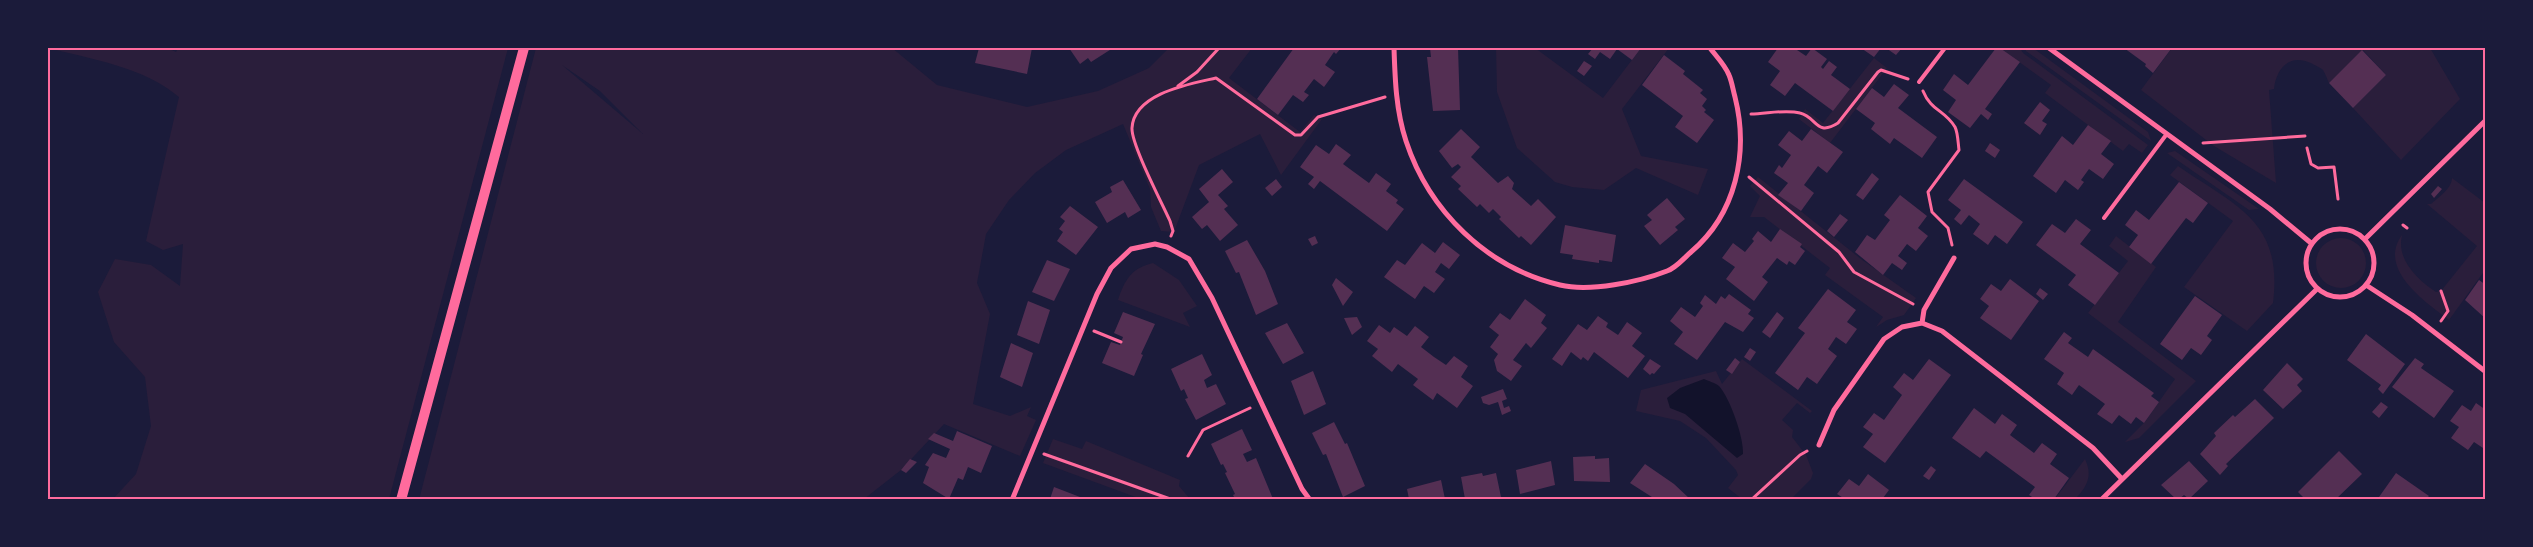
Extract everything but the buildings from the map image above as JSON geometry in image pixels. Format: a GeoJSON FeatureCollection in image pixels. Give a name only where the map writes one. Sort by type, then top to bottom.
{"type":"FeatureCollection","features":[{"type":"Feature","properties":{"kind":"main road"},"geometry":{"type":"LineString","coordinates":[[401,500],[524,48]]}},
{"type":"Feature","properties":{"kind":"street"},"geometry":{"type":"LineString","coordinates":[[1394,48],[1396,94],[1406,141],[1425,184],[1449,220],[1483,249],[1520,270],[1561,285],[1615,286],[1669,270],[1708,238],[1728,202],[1740,167],[1739,114],[1730,75],[1710,48]]}},
{"type":"Feature","properties":{"kind":"street"},"geometry":{"type":"LineString","coordinates":[[2049,48],[2270,209],[2311,243]]}},
{"type":"Feature","properties":{"kind":"street"},"geometry":{"type":"LineString","coordinates":[[2365,239],[2486,120]]}},
{"type":"Feature","properties":{"kind":"street"},"geometry":{"type":"LineString","coordinates":[[2340,229],[2356,232],[2365,239],[2373,254],[2374,266],[2366,285],[2354,294],[2342,297],[2328,295],[2317,289],[2310,281],[2306,270],[2306,254],[2311,243],[2324,233],[2340,229]]}},
{"type":"Feature","properties":{"kind":"street"},"geometry":{"type":"LineString","coordinates":[[1012,500],[1097,294],[1111,268],[1131,249],[1155,244],[1167,247],[1189,259],[1212,298],[1302,489],[1310,500]]}},
{"type":"Feature","properties":{"kind":"street"},"geometry":{"type":"LineString","coordinates":[[1922,324],[1924,310],[1954,258]]}},
{"type":"Feature","properties":{"kind":"street"},"geometry":{"type":"LineString","coordinates":[[2366,285],[2412,315],[2486,372]]}},
{"type":"Feature","properties":{"kind":"street"},"geometry":{"type":"LineString","coordinates":[[2101,500],[2317,289]]}},
{"type":"Feature","properties":{"kind":"street"},"geometry":{"type":"LineString","coordinates":[[1819,446],[1834,410],[1884,339],[1902,328],[1922,324],[1942,331],[2078,436],[2093,448],[2122,479]]}},
{"type":"Feature","properties":{"kind":"lane"},"geometry":{"type":"LineString","coordinates":[[1919,82],[1945,48]]}},
{"type":"Feature","properties":{"kind":"lane"},"geometry":{"type":"LineString","coordinates":[[2104,218],[2166,135]]}},
{"type":"Feature","properties":{"kind":"path"},"geometry":{"type":"LineString","coordinates":[[1175,88],[1197,72],[1219,48]]}},
{"type":"Feature","properties":{"kind":"path"},"geometry":{"type":"LineString","coordinates":[[1739,114],[1800,113],[1822,128],[1829,129],[1838,123],[1881,70],[1919,82],[1928,104],[1946,117],[1955,128],[1959,150],[1928,192],[1932,212],[1948,228],[1954,258]]}},
{"type":"Feature","properties":{"kind":"path"},"geometry":{"type":"LineString","coordinates":[[1171,237],[1173,231],[1170,221],[1136,146],[1132,129],[1136,117],[1145,105],[1162,93],[1216,78],[1294,136],[1301,135],[1318,117],[1396,94]]}},
{"type":"Feature","properties":{"kind":"path"},"geometry":{"type":"LineString","coordinates":[[2202,143],[2305,136]]}},
{"type":"Feature","properties":{"kind":"path"},"geometry":{"type":"LineString","coordinates":[[2307,148],[2310,164],[2318,168],[2334,167],[2338,199]]}},
{"type":"Feature","properties":{"kind":"path"},"geometry":{"type":"LineString","coordinates":[[1740,167],[1752,182],[1839,252],[1854,272],[1924,310]]}},
{"type":"Feature","properties":{"kind":"path"},"geometry":{"type":"LineString","coordinates":[[2403,224],[2407,228]]}},
{"type":"Feature","properties":{"kind":"path"},"geometry":{"type":"LineString","coordinates":[[2441,291],[2448,311],[2441,321]]}},
{"type":"Feature","properties":{"kind":"path"},"geometry":{"type":"LineString","coordinates":[[1093,331],[1121,342]]}},
{"type":"Feature","properties":{"kind":"path"},"geometry":{"type":"LineString","coordinates":[[1188,456],[1202,430],[1261,403]]}},
{"type":"Feature","properties":{"kind":"path"},"geometry":{"type":"LineString","coordinates":[[1751,500],[1800,455],[1819,446]]}},
{"type":"Feature","properties":{"kind":"path"},"geometry":{"type":"LineString","coordinates":[[1033,450],[1173,500]]}},
{"type":"Feature","properties":{"kind":"shaded area"},"geometry":{"type":"Polygon","coordinates":[[[48,48],[167,48],[176,52],[178,48],[508,48],[389,499],[113,499],[136,474],[151,426],[145,377],[114,342],[98,292],[115,259],[151,265],[180,286],[183,244],[163,250],[146,241],[179,97],[150,78],[134,71],[99,60],[48,48]]]}},
{"type":"Feature","properties":{"kind":"shaded area"},"geometry":{"type":"Polygon","coordinates":[[[536,48],[892,48],[937,85],[1027,107],[1098,91],[1149,68],[1169,48],[1252,48],[1229,78],[1300,132],[1314,115],[1322,119],[1281,175],[1260,134],[1199,165],[1174,232],[1161,231],[1151,207],[1150,189],[1123,124],[1066,150],[1035,173],[1009,200],[986,234],[977,283],[990,314],[973,404],[1010,416],[1031,407],[1027,416],[1036,420],[1020,456],[944,424],[901,470],[864,499],[419,500],[536,48]],[[562,65],[643,134],[600,91],[562,65]]]}},
{"type":"Feature","properties":{"kind":"shaded area"},"geometry":{"type":"Polygon","coordinates":[[[1496,48],[1535,48],[1603,98],[1641,48],[1669,48],[1622,109],[1641,156],[1708,169],[1698,195],[1636,168],[1604,190],[1572,187],[1555,182],[1517,148],[1497,92],[1496,48]]]}},
{"type":"Feature","properties":{"kind":"shaded area"},"geometry":{"type":"Polygon","coordinates":[[[2000,48],[2020,48],[2023,53],[2148,145],[2142,153],[2129,144],[2123,151],[2045,93],[2051,85],[2000,48]]]}},
{"type":"Feature","properties":{"kind":"shaded area"},"geometry":{"type":"Polygon","coordinates":[[[2025,48],[2033,48],[2148,132],[2151,141],[2026,51],[2025,48]]]}},
{"type":"Feature","properties":{"kind":"shaded area"},"geometry":{"type":"Polygon","coordinates":[[[2172,48],[2430,48],[2460,99],[2401,160],[2353,108],[2386,75],[2363,50],[2329,83],[2322,69],[2311,63],[2303,60],[2290,62],[2281,69],[2274,89],[2269,90],[2276,183],[2214,146],[2141,90],[2172,48]]]}},
{"type":"Feature","properties":{"kind":"shaded area"},"geometry":{"type":"Polygon","coordinates":[[[1874,58],[1887,68],[1830,143],[1799,119],[1805,109],[1823,123],[1874,58]]]}},
{"type":"Feature","properties":{"kind":"shaded area"},"geometry":{"type":"Polygon","coordinates":[[[2175,151],[2259,209],[2249,210],[2167,153],[2175,151]]]}},
{"type":"Feature","properties":{"kind":"shaded area"},"geometry":{"type":"Polygon","coordinates":[[[2178,166],[2237,206],[2251,219],[2263,234],[2271,253],[2274,275],[2273,303],[2247,331],[2184,287],[2233,221],[2170,175],[2178,166]]]}},
{"type":"Feature","properties":{"kind":"shaded area"},"geometry":{"type":"Polygon","coordinates":[[[1758,177],[1861,259],[1916,298],[1904,315],[1887,320],[1876,327],[1883,317],[1825,275],[1830,268],[1764,217],[1750,217],[1760,196],[1750,186],[1758,177]]]}},
{"type":"Feature","properties":{"kind":"shaded area"},"geometry":{"type":"Polygon","coordinates":[[[2452,178],[2485,203],[2485,270],[2449,320],[2428,304],[2407,284],[2395,260],[2396,248],[2402,235],[2402,253],[2405,261],[2422,282],[2436,292],[2441,291],[2477,246],[2427,204],[2431,204],[2444,192],[2450,185],[2452,178]]]}},
{"type":"Feature","properties":{"kind":"shaded area"},"geometry":{"type":"Polygon","coordinates":[[[2116,236],[2156,267],[2118,322],[2196,381],[2139,438],[2125,442],[2144,423],[2175,379],[2088,313],[2128,261],[2109,246],[2116,236]]]}},
{"type":"Feature","properties":{"kind":"shaded area"},"geometry":{"type":"Polygon","coordinates":[[[2341,238],[2350,240],[2361,249],[2366,263],[2364,272],[2355,283],[2341,288],[2332,286],[2321,277],[2316,263],[2318,254],[2327,243],[2341,238]]]}},
{"type":"Feature","properties":{"kind":"shaded area"},"geometry":{"type":"Polygon","coordinates":[[[1153,263],[1179,280],[1197,306],[1183,313],[1190,327],[1118,300],[1123,286],[1130,276],[1140,268],[1153,263]]]}},
{"type":"Feature","properties":{"kind":"shaded area"},"geometry":{"type":"Polygon","coordinates":[[[1742,359],[1812,411],[1810,413],[1797,403],[1782,420],[1793,430],[1792,437],[1806,455],[1813,473],[1811,479],[1791,499],[1742,499],[1728,488],[1738,475],[1736,470],[1706,438],[1680,421],[1636,411],[1641,390],[1716,371],[1722,384],[1742,359]]]}},
{"type":"Feature","properties":{"kind":"shaded area"},"geometry":{"type":"Polygon","coordinates":[[[1704,379],[1719,386],[1728,399],[1739,429],[1743,447],[1743,454],[1737,458],[1685,414],[1670,408],[1667,398],[1680,388],[1704,379]]]}},
{"type":"Feature","properties":{"kind":"shaded area"},"geometry":{"type":"Polygon","coordinates":[[[1053,439],[1082,449],[1086,441],[1180,480],[1179,486],[1190,499],[1141,499],[1043,463],[1053,439]]]}},
{"type":"Feature","properties":{"kind":"shaded area"},"geometry":{"type":"Polygon","coordinates":[[[2085,459],[2089,476],[2083,490],[2075,499],[2054,500],[2085,459]]]}}]}
